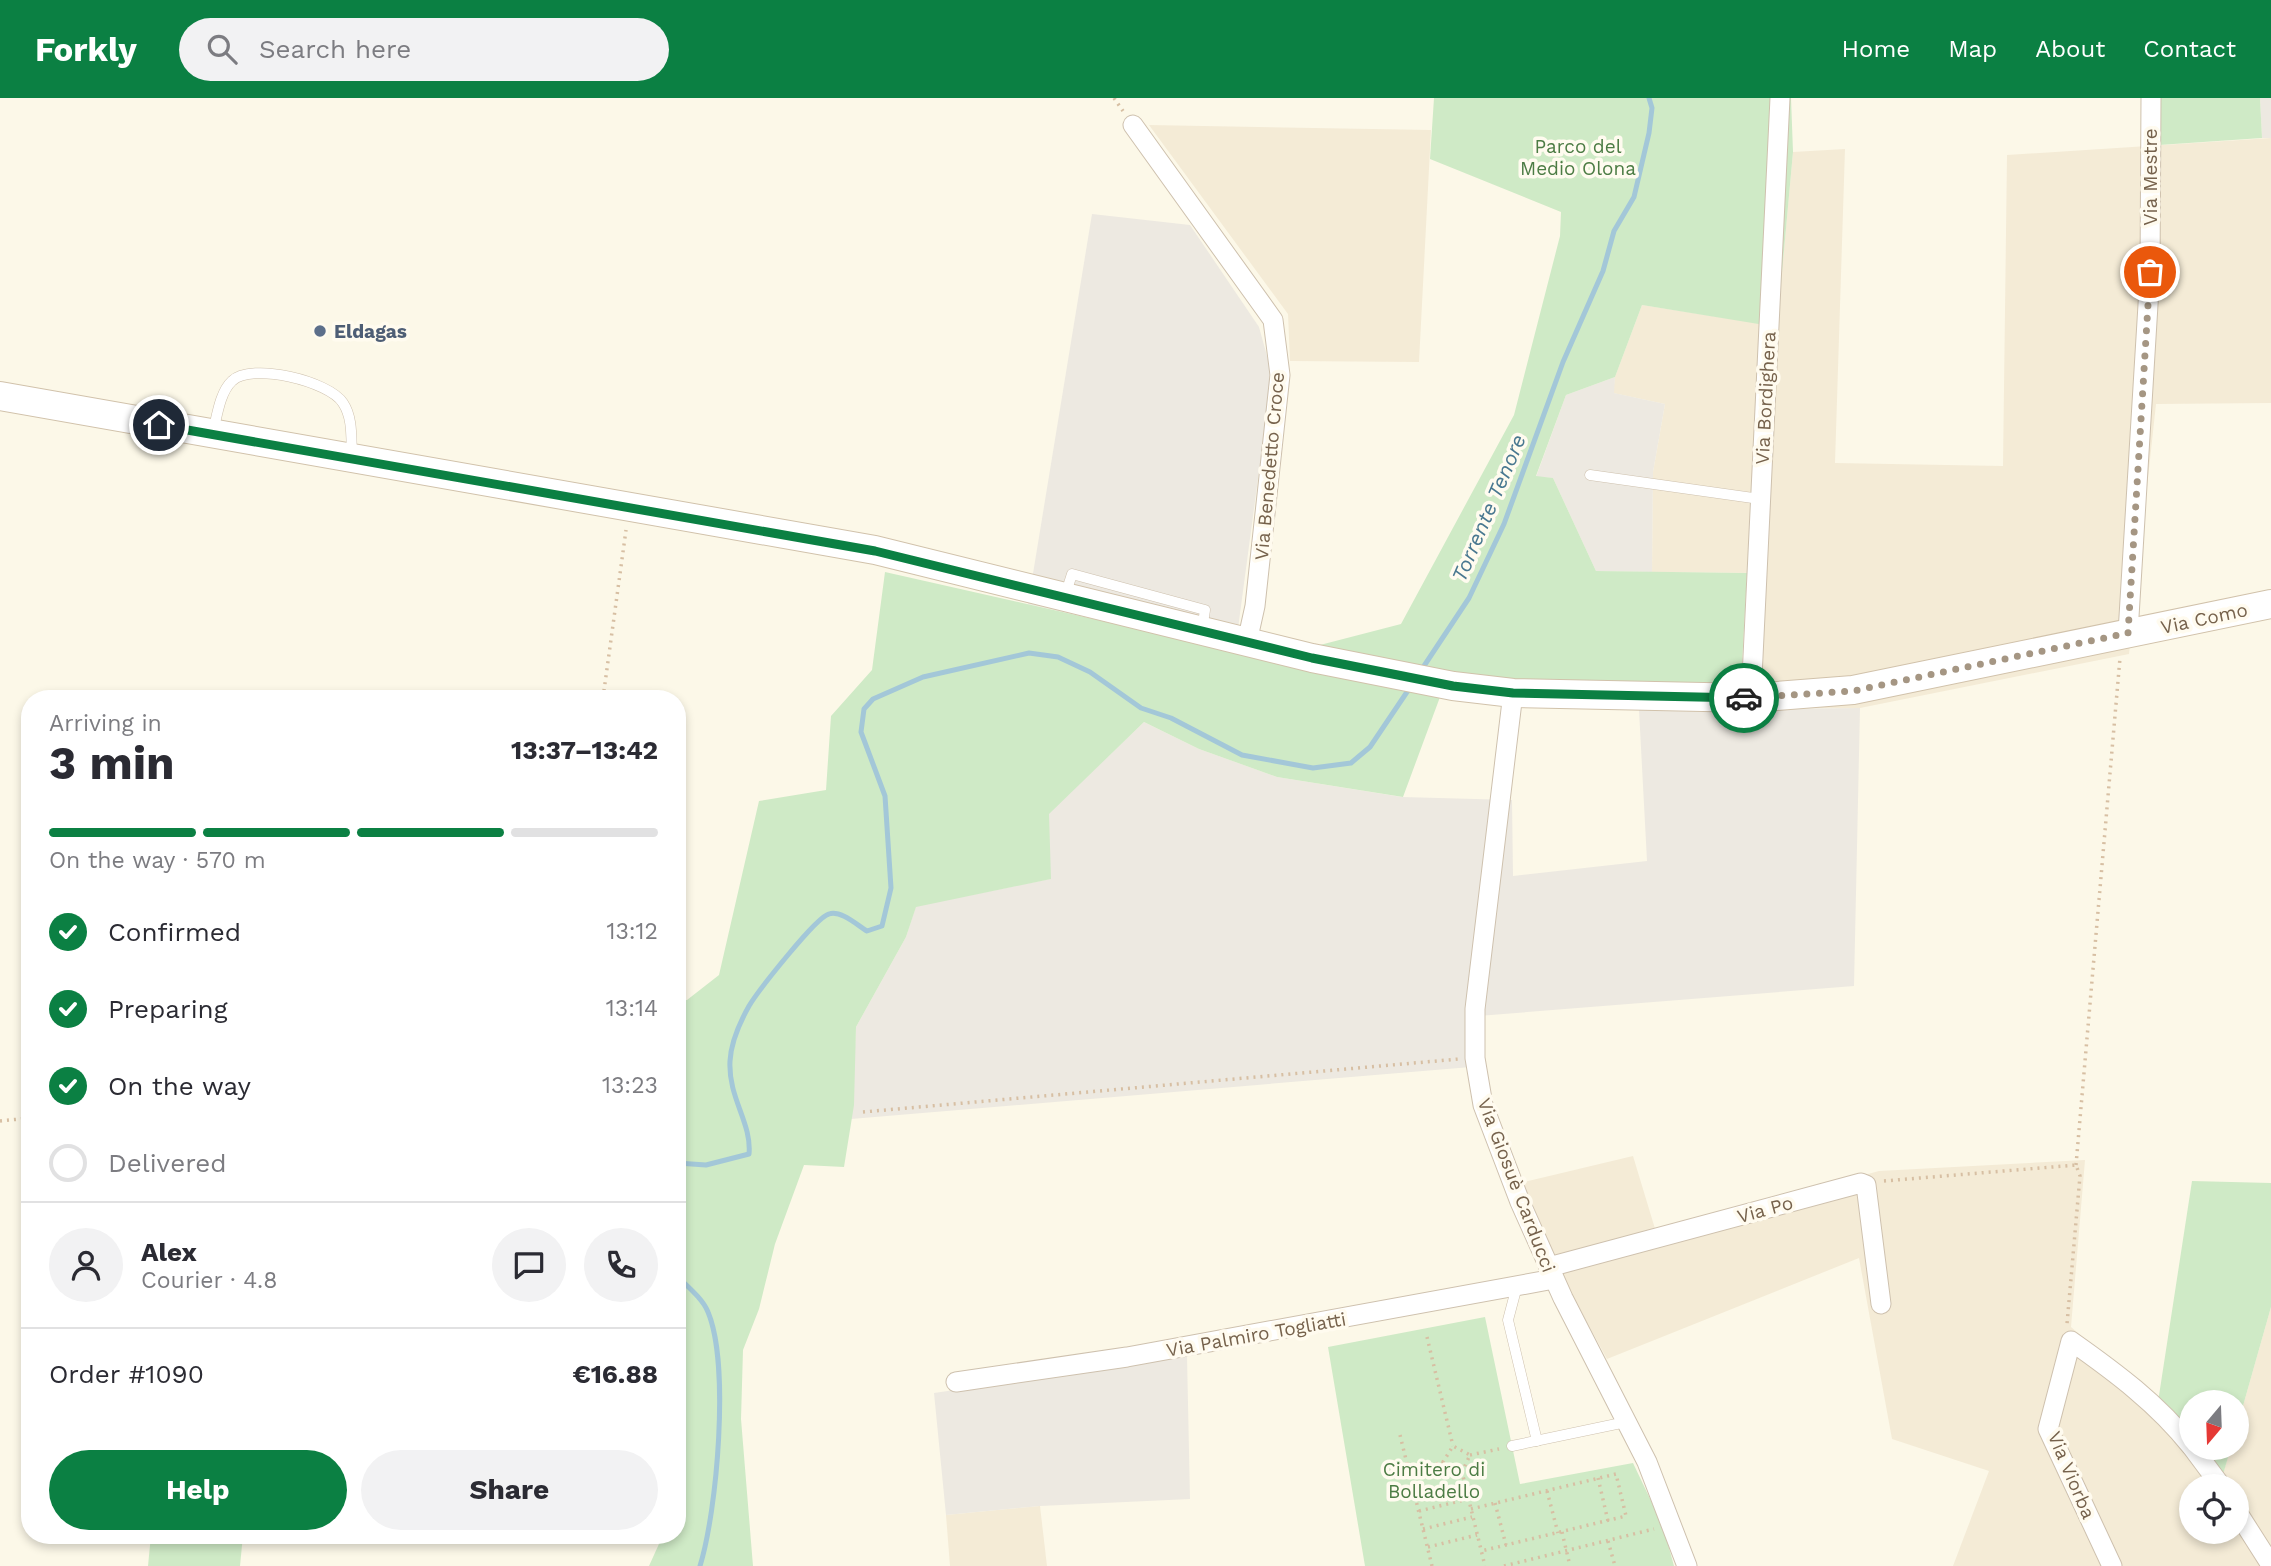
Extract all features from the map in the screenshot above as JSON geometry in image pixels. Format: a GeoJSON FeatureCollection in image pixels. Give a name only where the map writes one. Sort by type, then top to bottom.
{"type":"FeatureCollection","features":[{"type":"Feature","properties":{"kind":"main road","name":"Via Como"},"geometry":{"type":"LineString","coordinates":[[0,396],[875,551],[1375,671],[1453,686],[1513,693],[1751,698],[1853,691],[2271,604]]}},
{"type":"Feature","properties":{"kind":"street","name":"Via Bordighera"},"geometry":{"type":"LineString","coordinates":[[1751,698],[1780,98]]}},
{"type":"Feature","properties":{"kind":"street","name":"Via Mestre"},"geometry":{"type":"LineString","coordinates":[[2125,634],[2150,272],[2151,98]]}},
{"type":"Feature","properties":{"kind":"street","name":"Via Benedetto Croce"},"geometry":{"type":"LineString","coordinates":[[1133,125],[1273,320],[1280,375],[1255,606],[1247,642]]}},
{"type":"Feature","properties":{"kind":"street","name":"Via Giosuè Carducci"},"geometry":{"type":"LineString","coordinates":[[1513,693],[1475,1009],[1475,1058],[1483,1105],[1520,1202],[1552,1273],[1647,1462],[1687,1566]]}},
{"type":"Feature","properties":{"kind":"street","name":"Via Po"},"geometry":{"type":"LineString","coordinates":[[1552,1273],[1861,1183]]}},
{"type":"Feature","properties":{"kind":"street"},"geometry":{"type":"LineString","coordinates":[[1861,1183],[1866,1185],[1870,1204],[1881,1304]]}},
{"type":"Feature","properties":{"kind":"street","name":"Via Palmiro Togliatti"},"geometry":{"type":"LineString","coordinates":[[956,1382],[1127,1357],[1517,1286],[1552,1273]]}},
{"type":"Feature","properties":{"kind":"street"},"geometry":{"type":"LineString","coordinates":[[2071,1341],[2124,1378],[2179,1430]]}},
{"type":"Feature","properties":{"kind":"street","name":"Via Viorba"},"geometry":{"type":"LineString","coordinates":[[2071,1341],[2048,1429],[2112,1566]]}},
{"type":"Feature","properties":{"kind":"street"},"geometry":{"type":"LineString","coordinates":[[2201,1460],[2212,1474]]}},
{"type":"Feature","properties":{"kind":"street"},"geometry":{"type":"LineString","coordinates":[[2249,1533],[2267,1564]]}},
{"type":"Feature","properties":{"kind":"lane"},"geometry":{"type":"LineString","coordinates":[[212,435],[226,388],[234,379],[250,373],[280,376],[323,387],[341,400],[349,416],[352,458]]}},
{"type":"Feature","properties":{"kind":"lane"},"geometry":{"type":"LineString","coordinates":[[1590,475],[1760,499]]}},
{"type":"Feature","properties":{"kind":"lane"},"geometry":{"type":"LineString","coordinates":[[1517,1286],[1508,1320],[1537,1441]]}},
{"type":"Feature","properties":{"kind":"lane"},"geometry":{"type":"LineString","coordinates":[[1512,1446],[1627,1421]]}},
{"type":"Feature","properties":{"kind":"path"},"geometry":{"type":"LineString","coordinates":[[604,690],[629,506]]}},
{"type":"Feature","properties":{"kind":"path"},"geometry":{"type":"LineString","coordinates":[[2071,1341],[2067,1329],[2080,1176],[2076,1165],[2125,634]]}},
{"type":"Feature","properties":{"kind":"path"},"geometry":{"type":"LineString","coordinates":[[863,1112],[1475,1058]]}},
{"type":"Feature","properties":{"kind":"path"},"geometry":{"type":"LineString","coordinates":[[0,1121],[21,1119]]}},
{"type":"Feature","properties":{"kind":"path"},"geometry":{"type":"LineString","coordinates":[[1861,1183],[2076,1165]]}},
{"type":"Feature","properties":{"kind":"path"},"geometry":{"type":"LineString","coordinates":[[1427,1337],[1452,1446],[1443,1462]]}},
{"type":"Feature","properties":{"kind":"path"},"geometry":{"type":"LineString","coordinates":[[1400,1435],[1432,1566]]}},
{"type":"Feature","properties":{"kind":"path"},"geometry":{"type":"LineString","coordinates":[[1452,1446],[1470,1455],[1512,1446]]}},
{"type":"Feature","properties":{"kind":"path"},"geometry":{"type":"LineString","coordinates":[[1470,1455],[1462,1472],[1485,1566]]}},
{"type":"Feature","properties":{"kind":"path"},"geometry":{"type":"LineString","coordinates":[[1409,1471],[1443,1462],[1462,1472]]}},
{"type":"Feature","properties":{"kind":"path"},"geometry":{"type":"LineString","coordinates":[[1471,1509],[1616,1474],[1626,1516],[1481,1551]]}},
{"type":"Feature","properties":{"kind":"path"},"geometry":{"type":"LineString","coordinates":[[1598,1478],[1608,1521]]}},
{"type":"Feature","properties":{"kind":"path"},"geometry":{"type":"LineString","coordinates":[[1547,1491],[1570,1566]]}},
{"type":"Feature","properties":{"kind":"path"},"geometry":{"type":"LineString","coordinates":[[1419,1511],[1468,1499]]}},
{"type":"Feature","properties":{"kind":"path"},"geometry":{"type":"LineString","coordinates":[[1495,1503],[1506,1545]]}},
{"type":"Feature","properties":{"kind":"path"},"geometry":{"type":"LineString","coordinates":[[1423,1529],[1473,1517]]}},
{"type":"Feature","properties":{"kind":"path"},"geometry":{"type":"LineString","coordinates":[[1504,1566],[1522,1564],[1566,1550],[1656,1529],[1659,1541]]}},
{"type":"Feature","properties":{"kind":"path"},"geometry":{"type":"LineString","coordinates":[[1428,1547],[1477,1535]]}},
{"type":"Feature","properties":{"kind":"path"},"geometry":{"type":"LineString","coordinates":[[1608,1541],[1615,1566]]}},
{"type":"Feature","properties":{"kind":"shaded area"},"geometry":{"type":"Polygon","coordinates":[[[2260,98],[2271,98],[2271,138],[2262,138],[2260,98]]]}},
{"type":"Feature","properties":{"kind":"shaded area"},"geometry":{"type":"Polygon","coordinates":[[[1149,125],[1431,130],[1419,362],[1290,361],[1288,314],[1149,125]]]}},
{"type":"Feature","properties":{"kind":"shaded area"},"geometry":{"type":"Polygon","coordinates":[[[2271,138],[2271,403],[2156,404],[2129,654],[1860,708],[1749,708],[1757,573],[1652,572],[1653,472],[1665,404],[1613,393],[1615,377],[1642,305],[1777,326],[1793,152],[1845,149],[1835,463],[2003,466],[2007,155],[2271,138]]]}},
{"type":"Feature","properties":{"kind":"shaded area"},"geometry":{"type":"Polygon","coordinates":[[[1092,214],[1190,225],[1259,327],[1272,374],[1235,651],[1028,604],[1092,214]]]}},
{"type":"Feature","properties":{"kind":"shaded area"},"geometry":{"type":"Polygon","coordinates":[[[1615,377],[1614,393],[1665,404],[1653,472],[1652,572],[1596,571],[1553,478],[1536,477],[1566,395],[1615,377]]]}},
{"type":"Feature","properties":{"kind":"shaded area"},"geometry":{"type":"Polygon","coordinates":[[[1860,708],[1854,986],[1478,1016],[1483,1066],[851,1119],[856,1027],[906,937],[916,906],[1050,879],[1048,814],[1144,722],[1199,749],[1277,777],[1402,797],[1512,800],[1513,876],[1647,861],[1639,710],[1860,708]]]}},
{"type":"Feature","properties":{"kind":"shaded area"},"geometry":{"type":"Polygon","coordinates":[[[1633,1156],[1656,1232],[1879,1171],[2085,1160],[2071,1327],[2158,1402],[2179,1427],[2179,1460],[2207,1460],[2219,1474],[2179,1474],[2179,1544],[2249,1544],[2249,1474],[2223,1474],[2227,1460],[2249,1460],[2247,1390],[2271,1307],[2271,1566],[1953,1566],[1989,1471],[1892,1439],[1859,1258],[1607,1359],[1564,1280],[1520,1183],[1633,1156]]]}},
{"type":"Feature","properties":{"kind":"shaded area"},"geometry":{"type":"Polygon","coordinates":[[[1187,1356],[1190,1499],[1040,1506],[946,1515],[934,1393],[1187,1356]]]}},
{"type":"Feature","properties":{"kind":"shaded area"},"geometry":{"type":"Polygon","coordinates":[[[1040,1506],[1047,1566],[950,1566],[946,1515],[1040,1506]]]}},
{"type":"Feature","properties":{"kind":"green space","name":"Parco del Medio Olona"},"geometry":{"type":"Polygon","coordinates":[[[1434,98],[1791,98],[1793,152],[1777,327],[1642,305],[1615,377],[1566,395],[1536,476],[1553,478],[1596,571],[1747,573],[1741,683],[1512,680],[1431,672],[1320,645],[1401,624],[1514,415],[1560,236],[1561,212],[1430,159],[1434,98]]]}},
{"type":"Feature","properties":{"kind":"green space"},"geometry":{"type":"Polygon","coordinates":[[[2161,98],[2260,98],[2262,138],[2159,145],[2161,98]]]}},
{"type":"Feature","properties":{"kind":"green space"},"geometry":{"type":"Polygon","coordinates":[[[885,572],[1440,697],[1403,797],[1277,777],[1199,749],[1144,722],[1049,814],[1051,879],[916,907],[906,937],[856,1027],[854,1105],[844,1167],[804,1165],[775,1244],[759,1309],[743,1350],[741,1419],[753,1566],[649,1566],[659,1544],[686,1544],[686,1000],[719,975],[759,801],[826,790],[831,716],[872,670],[885,572]]]}},
{"type":"Feature","properties":{"kind":"green space"},"geometry":{"type":"Polygon","coordinates":[[[2192,1181],[2271,1183],[2271,1307],[2247,1390],[2179,1390],[2179,1427],[2158,1402],[2192,1181]]]}},
{"type":"Feature","properties":{"kind":"green space","name":"Cimitero di Bolladello"},"geometry":{"type":"Polygon","coordinates":[[[1485,1317],[1520,1484],[1633,1463],[1663,1526],[1674,1566],[1365,1566],[1328,1347],[1485,1317]]]}},
{"type":"Feature","properties":{"kind":"green space"},"geometry":{"type":"Polygon","coordinates":[[[2207,1460],[2227,1460],[2223,1474],[2219,1474],[2207,1460]]]}},
{"type":"Feature","properties":{"kind":"green space"},"geometry":{"type":"Polygon","coordinates":[[[150,1544],[242,1544],[240,1566],[148,1566],[150,1544]]]}},
{"type":"Feature","properties":{"kind":"waterway","name":"Torrente Tenore"},"geometry":{"type":"LineString","coordinates":[[1420,672],[1469,598],[1504,524],[1563,362],[1603,271],[1614,231],[1634,197],[1649,133],[1652,108],[1649,98]]}},
{"type":"Feature","properties":{"kind":"waterway","name":"Torrente Tenore"},"geometry":{"type":"LineString","coordinates":[[686,1164],[706,1165],[749,1154],[747,1132],[730,1074],[732,1047],[749,1006],[800,940],[822,918],[834,913],[844,916],[867,931],[882,926],[891,888],[885,796],[861,732],[864,709],[873,699],[923,677],[1029,653],[1058,657],[1090,672],[1141,708],[1171,718],[1242,755],[1313,768],[1351,763],[1370,747],[1411,686]]}},
{"type":"Feature","properties":{"kind":"waterway","name":"Torrente Tenore"},"geometry":{"type":"LineString","coordinates":[[686,1285],[708,1312],[715,1336],[720,1401],[712,1511],[700,1566]]}},
{"type":"Feature","properties":{"kind":"way so far"},"geometry":{"type":"LineString","coordinates":[[1744,698],[1853,691],[2128,633],[2150,272]]}},
{"type":"Feature","properties":{"kind":"place","name":"Eldagas"},"geometry":{"type":"Point","coordinates":[320,331]}},
{"type":"Feature","properties":{"kind":"route"},"geometry":{"type":"LineString","coordinates":[[159,425],[875,551],[1312,658],[1418,680],[1513,693],[1744,698]]}}]}
